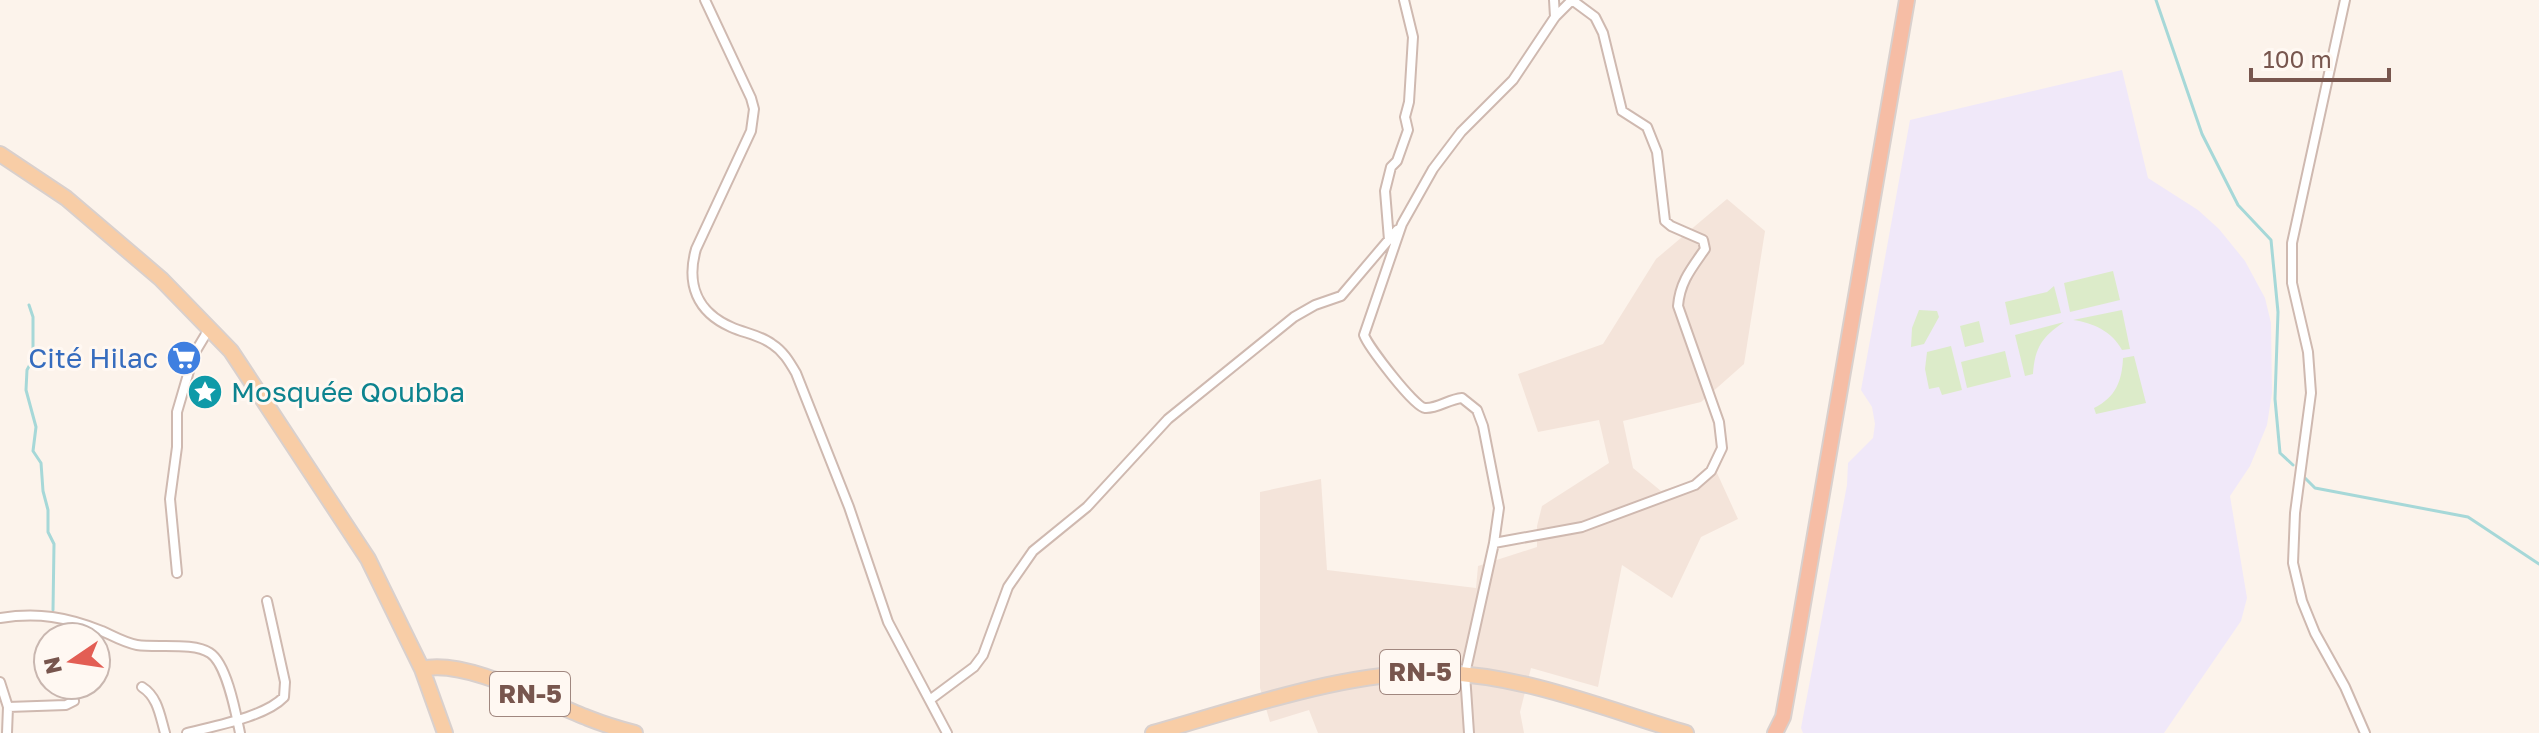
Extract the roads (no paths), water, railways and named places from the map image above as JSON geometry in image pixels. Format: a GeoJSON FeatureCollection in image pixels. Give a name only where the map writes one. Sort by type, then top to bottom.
{"type":"FeatureCollection","features":[{"type":"Feature","properties":{"kind":"highway"},"geometry":{"type":"LineString","coordinates":[[1775,733],[1783,717],[1907,0]]}},
{"type":"Feature","properties":{"kind":"highway"},"geometry":{"type":"LineString","coordinates":[[1783,717],[1785,733]]}},
{"type":"Feature","properties":{"kind":"main road"},"geometry":{"type":"LineString","coordinates":[[0,154],[78,208],[161,279],[231,351],[368,559],[422,669],[445,733]]}},
{"type":"Feature","properties":{"kind":"main road","name":"RN-5"},"geometry":{"type":"LineString","coordinates":[[422,669],[439,666],[457,668],[518,689],[591,720],[635,733]]}},
{"type":"Feature","properties":{"kind":"main road","name":"RN-5"},"geometry":{"type":"LineString","coordinates":[[1153,733],[1357,679],[1411,673],[1465,674],[1515,682],[1686,733]]}},
{"type":"Feature","properties":{"kind":"street"},"geometry":{"type":"LineString","coordinates":[[705,0],[751,98],[754,119],[696,249],[691,267],[692,283],[705,310],[733,328],[770,342],[784,354],[796,373],[849,507],[888,622],[947,733]]}},
{"type":"Feature","properties":{"kind":"street"},"geometry":{"type":"LineString","coordinates":[[1389,240],[1385,191],[1391,167],[1397,161],[1408,130],[1405,117],[1409,102],[1413,37],[1404,0]]}},
{"type":"Feature","properties":{"kind":"street"},"geometry":{"type":"LineString","coordinates":[[1554,0],[1555,17]]}},
{"type":"Feature","properties":{"kind":"street"},"geometry":{"type":"LineString","coordinates":[[1469,733],[1465,674],[1499,508],[1483,426],[1477,410],[1462,398],[1429,408],[1419,406],[1367,345],[1364,335],[1402,224],[1433,169],[1461,132],[1513,80],[1555,17],[1572,0],[1595,17],[1603,33],[1622,111],[1647,127],[1657,152],[1665,221],[1703,240],[1705,249],[1687,273],[1679,290],[1678,306],[1719,422],[1722,448],[1711,471],[1695,485],[1582,527],[1494,543]]}},
{"type":"Feature","properties":{"kind":"street"},"geometry":{"type":"LineString","coordinates":[[2345,0],[2292,243],[2292,283],[2308,352],[2311,393],[2295,513],[2293,563],[2302,601],[2315,633],[2345,687],[2365,733]]}},
{"type":"Feature","properties":{"kind":"street"},"geometry":{"type":"LineString","coordinates":[[931,699],[974,667],[983,655],[1008,587],[1033,551],[1087,507],[1168,419],[1294,317],[1341,296],[1402,224]]}},
{"type":"Feature","properties":{"kind":"street"},"geometry":{"type":"LineString","coordinates":[[177,573],[170,499],[177,447],[177,412],[194,354],[209,329]]}},
{"type":"Feature","properties":{"kind":"street"},"geometry":{"type":"LineString","coordinates":[[187,733],[237,719],[277,704],[284,697],[285,682],[267,601]]}},
{"type":"Feature","properties":{"kind":"street"},"geometry":{"type":"LineString","coordinates":[[0,618],[40,614],[56,616],[72,619],[132,645],[199,649],[212,654],[223,670],[240,733]]}},
{"type":"Feature","properties":{"kind":"street"},"geometry":{"type":"LineString","coordinates":[[0,682],[8,707],[7,733]]}},
{"type":"Feature","properties":{"kind":"street"},"geometry":{"type":"LineString","coordinates":[[142,687],[155,700],[165,733]]}},
{"type":"Feature","properties":{"kind":"street"},"geometry":{"type":"LineString","coordinates":[[8,707],[66,705],[74,701]]}},
{"type":"Feature","properties":{"kind":"waterway"},"geometry":{"type":"LineString","coordinates":[[2156,0],[2202,134],[2238,205],[2271,240],[2278,312],[2275,399],[2280,453],[2293,465]]}},
{"type":"Feature","properties":{"kind":"waterway"},"geometry":{"type":"LineString","coordinates":[[29,305],[33,317],[33,359],[27,370],[26,390],[36,427],[33,451],[41,463],[48,532],[54,544],[53,610]]}},
{"type":"Feature","properties":{"kind":"waterway"},"geometry":{"type":"LineString","coordinates":[[2305,478],[2315,488],[2468,517],[2539,564]]}},
{"type":"Feature","properties":{"kind":"place","name":"Cité Hilac"},"geometry":{"type":"Point","coordinates":[184,358]}},
{"type":"Feature","properties":{"kind":"place","name":"Mosquée Qoubba"},"geometry":{"type":"Point","coordinates":[205,392]}}]}
